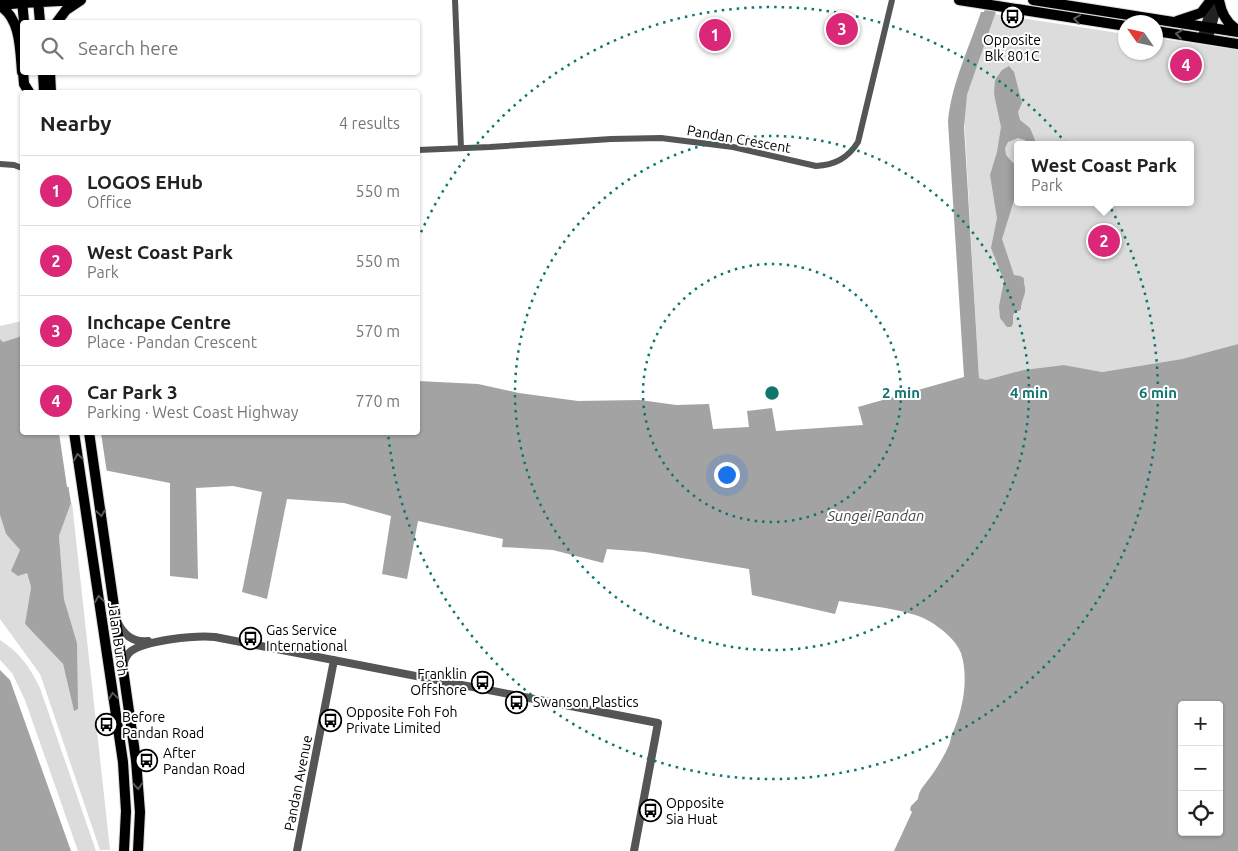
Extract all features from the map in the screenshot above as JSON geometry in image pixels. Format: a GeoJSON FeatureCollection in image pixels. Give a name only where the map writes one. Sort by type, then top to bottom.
{"type":"FeatureCollection","features":[{"type":"Feature","properties":{"kind":"main road"},"geometry":{"type":"LineString","coordinates":[[0,6],[22,1],[80,0]]}},
{"type":"Feature","properties":{"kind":"main road"},"geometry":{"type":"LineString","coordinates":[[59,20],[70,7],[80,0]]}},
{"type":"Feature","properties":{"kind":"main road"},"geometry":{"type":"LineString","coordinates":[[959,0],[1118,25]]}},
{"type":"Feature","properties":{"kind":"main road"},"geometry":{"type":"LineString","coordinates":[[1033,0],[1238,31]]}},
{"type":"Feature","properties":{"kind":"main road"},"geometry":{"type":"LineString","coordinates":[[1171,22],[1201,13],[1212,0]]}},
{"type":"Feature","properties":{"kind":"main road"},"geometry":{"type":"LineString","coordinates":[[1205,38],[1212,0]]}},
{"type":"Feature","properties":{"kind":"main road"},"geometry":{"type":"LineString","coordinates":[[1208,27],[1219,0]]}},
{"type":"Feature","properties":{"kind":"main road"},"geometry":{"type":"LineString","coordinates":[[1219,0],[1222,11],[1230,24],[1238,31]]}},
{"type":"Feature","properties":{"kind":"main road"},"geometry":{"type":"LineString","coordinates":[[22,1],[24,20]]}},
{"type":"Feature","properties":{"kind":"main road"},"geometry":{"type":"LineString","coordinates":[[38,1],[40,20]]}},
{"type":"Feature","properties":{"kind":"main road"},"geometry":{"type":"LineString","coordinates":[[0,6],[12,18],[16,27],[20,53]]}},
{"type":"Feature","properties":{"kind":"main road"},"geometry":{"type":"LineString","coordinates":[[1163,32],[1238,44]]}},
{"type":"Feature","properties":{"kind":"main road"},"geometry":{"type":"LineString","coordinates":[[23,75],[24,84],[28,90]]}},
{"type":"Feature","properties":{"kind":"main road"},"geometry":{"type":"LineString","coordinates":[[28,75],[29,90]]}},
{"type":"Feature","properties":{"kind":"main road"},"geometry":{"type":"LineString","coordinates":[[43,75],[44,90]]}},
{"type":"Feature","properties":{"kind":"main road"},"geometry":{"type":"LineString","coordinates":[[50,75],[51,90]]}},
{"type":"Feature","properties":{"kind":"main road","name":"Jalan Buroh"},"geometry":{"type":"LineString","coordinates":[[74,435],[123,762],[126,811],[124,851]]}},
{"type":"Feature","properties":{"kind":"main road","name":"Jalan Buroh"},"geometry":{"type":"LineString","coordinates":[[90,435],[136,760],[140,812],[138,851]]}},
{"type":"Feature","properties":{"kind":"street"},"geometry":{"type":"LineString","coordinates":[[455,0],[461,148]]}},
{"type":"Feature","properties":{"kind":"street","name":"Pandan Crescent"},"geometry":{"type":"LineString","coordinates":[[420,151],[652,138],[715,144],[816,166],[830,164],[845,158],[858,142],[892,0]]}},
{"type":"Feature","properties":{"kind":"street"},"geometry":{"type":"LineString","coordinates":[[0,164],[20,162]]}},
{"type":"Feature","properties":{"kind":"street"},"geometry":{"type":"LineString","coordinates":[[14,164],[20,167]]}},
{"type":"Feature","properties":{"kind":"street"},"geometry":{"type":"LineString","coordinates":[[114,614],[122,630],[132,639],[153,642]]}},
{"type":"Feature","properties":{"kind":"street"},"geometry":{"type":"LineString","coordinates":[[123,670],[125,660],[130,652],[153,642],[185,637],[215,637],[658,723],[634,851]]}},
{"type":"Feature","properties":{"kind":"street","name":"Pandan Avenue"},"geometry":{"type":"LineString","coordinates":[[297,851],[334,660]]}},
{"type":"Feature","properties":{"kind":"shaded area"},"geometry":{"type":"Polygon","coordinates":[[[995,14],[1118,33],[1118,60],[1163,60],[1163,39],[1238,50],[1238,344],[1182,359],[1102,372],[1064,365],[1023,370],[986,380],[979,378],[964,116],[967,95],[995,14]]]}},
{"type":"Feature","properties":{"kind":"shaded area"},"geometry":{"type":"Polygon","coordinates":[[[20,321],[20,337],[3,342],[0,339],[0,326],[20,321]]]}},
{"type":"Feature","properties":{"kind":"shaded area"},"geometry":{"type":"Polygon","coordinates":[[[71,503],[110,850],[100,850],[40,674],[0,619],[0,515],[6,534],[20,550],[31,587],[25,624],[63,664],[74,711],[77,643],[64,599],[59,536],[71,503]]]}},
{"type":"Feature","properties":{"kind":"shaded area"},"geometry":{"type":"Polygon","coordinates":[[[0,640],[14,650],[24,661],[40,688],[96,851],[78,851],[25,700],[12,673],[0,660],[0,640]]]}},
{"type":"Feature","properties":{"kind":"water","name":"Sungei Pandan"},"geometry":{"type":"Polygon","coordinates":[[[988,0],[1000,0],[967,95],[964,127],[979,378],[986,380],[1023,370],[1064,365],[1102,372],[1182,359],[1238,344],[1238,851],[894,851],[912,812],[910,810],[911,806],[918,799],[919,793],[936,769],[949,745],[960,713],[965,683],[961,653],[952,639],[929,621],[910,613],[839,601],[835,614],[752,595],[749,569],[645,552],[607,549],[603,563],[553,550],[502,547],[503,539],[418,521],[407,579],[382,574],[391,516],[344,503],[287,499],[267,599],[242,592],[262,492],[233,486],[196,488],[198,579],[170,576],[170,483],[78,465],[67,478],[71,503],[59,536],[64,599],[77,643],[78,709],[74,711],[63,664],[25,624],[31,587],[27,573],[18,576],[11,571],[20,550],[6,534],[0,515],[0,339],[3,342],[20,337],[20,435],[420,435],[420,381],[478,384],[519,393],[578,401],[640,400],[676,405],[709,404],[713,429],[749,427],[747,411],[772,408],[776,431],[863,425],[858,407],[964,377],[948,122],[957,80],[981,12],[984,12],[988,0]]]}},
{"type":"Feature","properties":{"kind":"water"},"geometry":{"type":"Polygon","coordinates":[[[1009,66],[1014,72],[1022,103],[1018,112],[1020,120],[1030,128],[1035,141],[1026,141],[1018,138],[1008,142],[1005,148],[1006,155],[1014,163],[1014,201],[1002,239],[1014,275],[1024,278],[1025,290],[1021,309],[1013,315],[1011,327],[1007,327],[1000,318],[999,306],[1004,281],[991,248],[997,218],[990,175],[997,152],[1001,127],[994,94],[995,80],[1002,70],[1009,66]]]}},
{"type":"Feature","properties":{"kind":"water"},"geometry":{"type":"Polygon","coordinates":[[[0,670],[10,680],[71,851],[0,851],[0,670]]]}},
{"type":"Feature","properties":{"kind":"pier"},"geometry":{"type":"Polygon","coordinates":[[[59,435],[101,435],[107,473],[78,468],[70,479],[71,486],[67,487],[59,435]]]}},
{"type":"Feature","properties":{"kind":"place","name":"Opposite Blk 801C"},"geometry":{"type":"Point","coordinates":[1012,17]}},
{"type":"Feature","properties":{"kind":"place","name":"Inchcape Centre"},"geometry":{"type":"Point","coordinates":[842,29]}},
{"type":"Feature","properties":{"kind":"place","name":"LOGOS EHub"},"geometry":{"type":"Point","coordinates":[715,35]}},
{"type":"Feature","properties":{"kind":"place","name":"Car Park 3"},"geometry":{"type":"Point","coordinates":[1186,65]}},
{"type":"Feature","properties":{"kind":"place","name":"West Coast Park"},"geometry":{"type":"Point","coordinates":[1104,241]}},
{"type":"Feature","properties":{"kind":"place","name":"Gas Service International"},"geometry":{"type":"Point","coordinates":[250,638]}},
{"type":"Feature","properties":{"kind":"place","name":"Franklin Offshore"},"geometry":{"type":"Point","coordinates":[483,682]}},
{"type":"Feature","properties":{"kind":"place","name":"Swanson Plastics"},"geometry":{"type":"Point","coordinates":[517,702]}},
{"type":"Feature","properties":{"kind":"place","name":"Opposite Foh Foh Private Limited"},"geometry":{"type":"Point","coordinates":[330,720]}},
{"type":"Feature","properties":{"kind":"place","name":"Before Pandan Road"},"geometry":{"type":"Point","coordinates":[106,725]}},
{"type":"Feature","properties":{"kind":"place","name":"After Pandan Road"},"geometry":{"type":"Point","coordinates":[147,761]}},
{"type":"Feature","properties":{"kind":"place","name":"Opposite Sia Huat"},"geometry":{"type":"Point","coordinates":[650,811]}}]}
